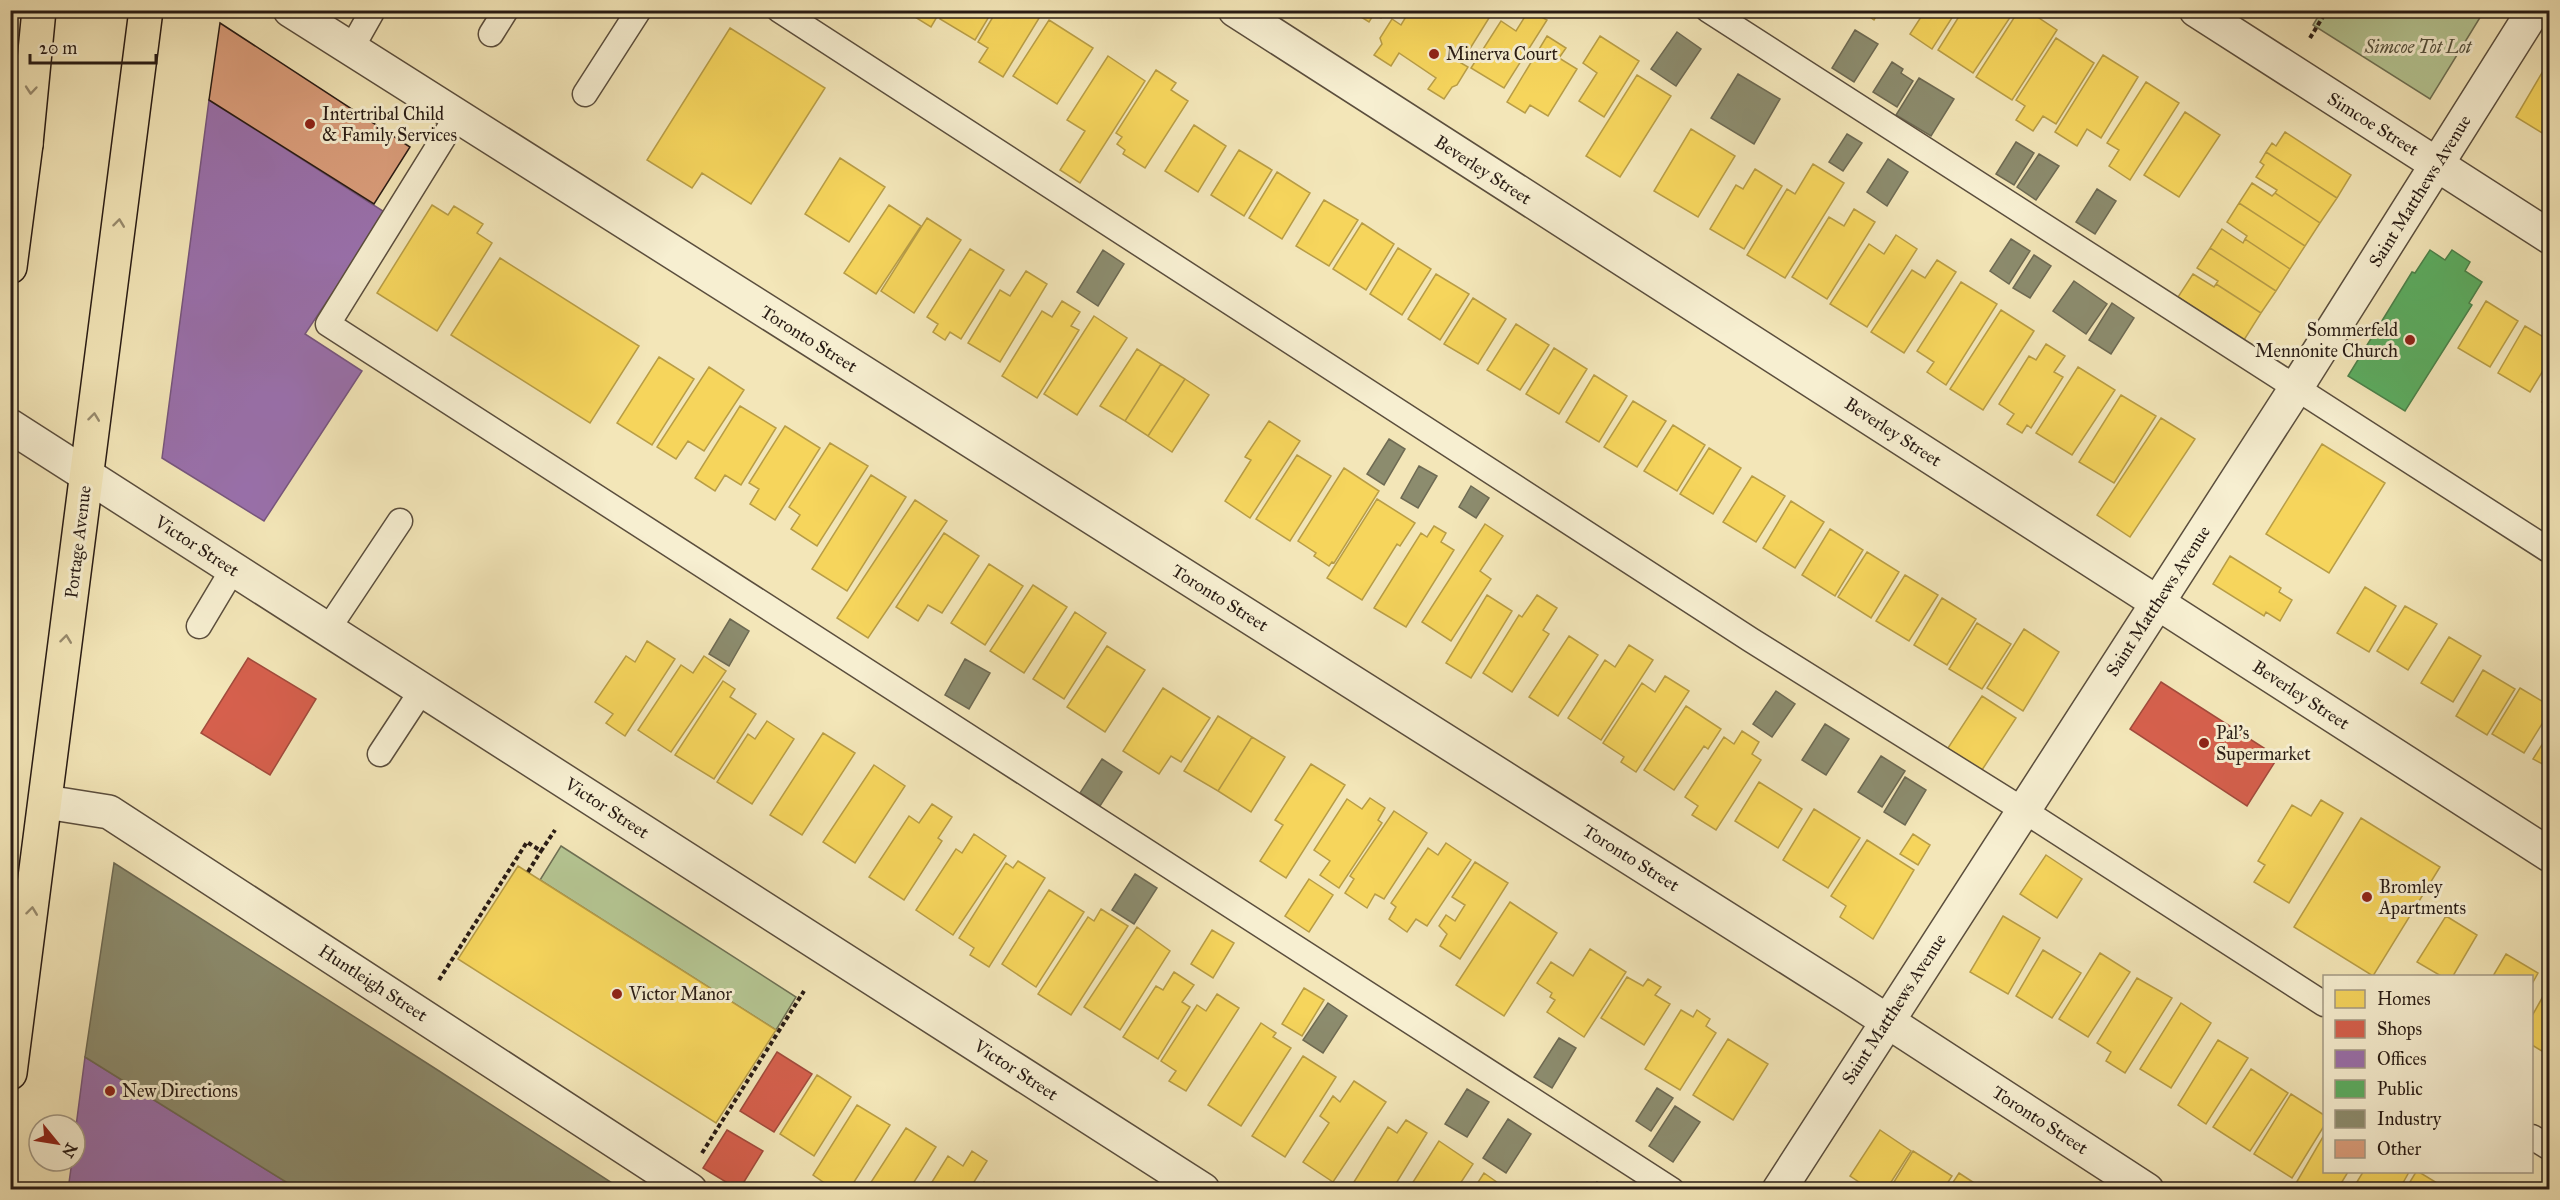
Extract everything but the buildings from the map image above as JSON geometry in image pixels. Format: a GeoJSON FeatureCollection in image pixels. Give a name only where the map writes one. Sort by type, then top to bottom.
{"type":"FeatureCollection","features":[{"type":"Feature","properties":{"kind":"main road"},"geometry":{"type":"LineString","coordinates":[[10,267],[18,137],[39,10]]}},
{"type":"Feature","properties":{"kind":"main road","name":"Portage Avenue"},"geometry":{"type":"LineString","coordinates":[[10,1074],[146,10]]}},
{"type":"Feature","properties":{"kind":"street","name":"Toronto Street"},"geometry":{"type":"LineString","coordinates":[[290,10],[1887,1021],[2147,1190]]}},
{"type":"Feature","properties":{"kind":"street","name":"Beverley Street"},"geometry":{"type":"LineString","coordinates":[[1235,10],[2550,855]]}},
{"type":"Feature","properties":{"kind":"street","name":"Simcoe Street"},"geometry":{"type":"LineString","coordinates":[[2196,10],[2550,237]]}},
{"type":"Feature","properties":{"kind":"street","name":"Saint Matthews Avenue"},"geometry":{"type":"LineString","coordinates":[[1779,1190],[2296,388],[2534,10]]}},
{"type":"Feature","properties":{"kind":"street","name":"Victor Street"},"geometry":{"type":"LineString","coordinates":[[10,426],[1203,1190]]}},
{"type":"Feature","properties":{"kind":"street","name":"Huntleigh Street"},"geometry":{"type":"LineString","coordinates":[[46,802],[110,812],[686,1187]]}},
{"type":"Feature","properties":{"kind":"lane"},"geometry":{"type":"LineString","coordinates":[[351,49],[373,10]]}},
{"type":"Feature","properties":{"kind":"lane"},"geometry":{"type":"LineString","coordinates":[[491,34],[506,10]]}},
{"type":"Feature","properties":{"kind":"lane"},"geometry":{"type":"LineString","coordinates":[[585,94],[639,10]]}},
{"type":"Feature","properties":{"kind":"lane"},"geometry":{"type":"LineString","coordinates":[[779,10],[1750,640],[2023,810],[2323,1003]]}},
{"type":"Feature","properties":{"kind":"lane"},"geometry":{"type":"LineString","coordinates":[[1708,10],[2550,551]]}},
{"type":"Feature","properties":{"kind":"lane"},"geometry":{"type":"LineString","coordinates":[[457,116],[328,324],[1672,1190]]}},
{"type":"Feature","properties":{"kind":"lane"},"geometry":{"type":"LineString","coordinates":[[327,629],[400,520]]}},
{"type":"Feature","properties":{"kind":"lane"},"geometry":{"type":"LineString","coordinates":[[199,626],[233,569]]}},
{"type":"Feature","properties":{"kind":"lane"},"geometry":{"type":"LineString","coordinates":[[380,754],[422,690]]}},
{"type":"Feature","properties":{"kind":"lane"},"geometry":{"type":"LineString","coordinates":[[2533,1138],[2550,1148]]}},
{"type":"Feature","properties":{"kind":"path"},"geometry":{"type":"LineString","coordinates":[[2309,40],[2327,10]]}},
{"type":"Feature","properties":{"kind":"path"},"geometry":{"type":"LineString","coordinates":[[528,872],[555,830]]}},
{"type":"Feature","properties":{"kind":"path"},"geometry":{"type":"LineString","coordinates":[[418,1012],[527,842],[541,851]]}},
{"type":"Feature","properties":{"kind":"path"},"geometry":{"type":"LineString","coordinates":[[686,1187],[744,1083],[804,991]]}},
{"type":"Feature","properties":{"kind":"green space","name":"Simcoe Tot Lot"},"geometry":{"type":"Polygon","coordinates":[[[2322,10],[2484,11],[2430,99],[2313,25],[2322,10]]]}},
{"type":"Feature","properties":{"kind":"green space"},"geometry":{"type":"Polygon","coordinates":[[[561,846],[796,997],[776,1030],[540,880],[561,846]]]}},
{"type":"Feature","properties":{"kind":"place","name":"Minerva Court"},"geometry":{"type":"Point","coordinates":[1434,54]}},
{"type":"Feature","properties":{"kind":"place","name":"Intertribal Child & Family Services"},"geometry":{"type":"Point","coordinates":[310,124]}},
{"type":"Feature","properties":{"kind":"place","name":"Sommerfeld Mennonite Church"},"geometry":{"type":"Point","coordinates":[2410,340]}},
{"type":"Feature","properties":{"kind":"place","name":"Pal's Supermarket"},"geometry":{"type":"Point","coordinates":[2204,743]}},
{"type":"Feature","properties":{"kind":"place","name":"Bromley Apartments"},"geometry":{"type":"Point","coordinates":[2367,897]}},
{"type":"Feature","properties":{"kind":"place","name":"Victor Manor"},"geometry":{"type":"Point","coordinates":[617,994]}},
{"type":"Feature","properties":{"kind":"place","name":"New Directions"},"geometry":{"type":"Point","coordinates":[110,1091]}}]}
